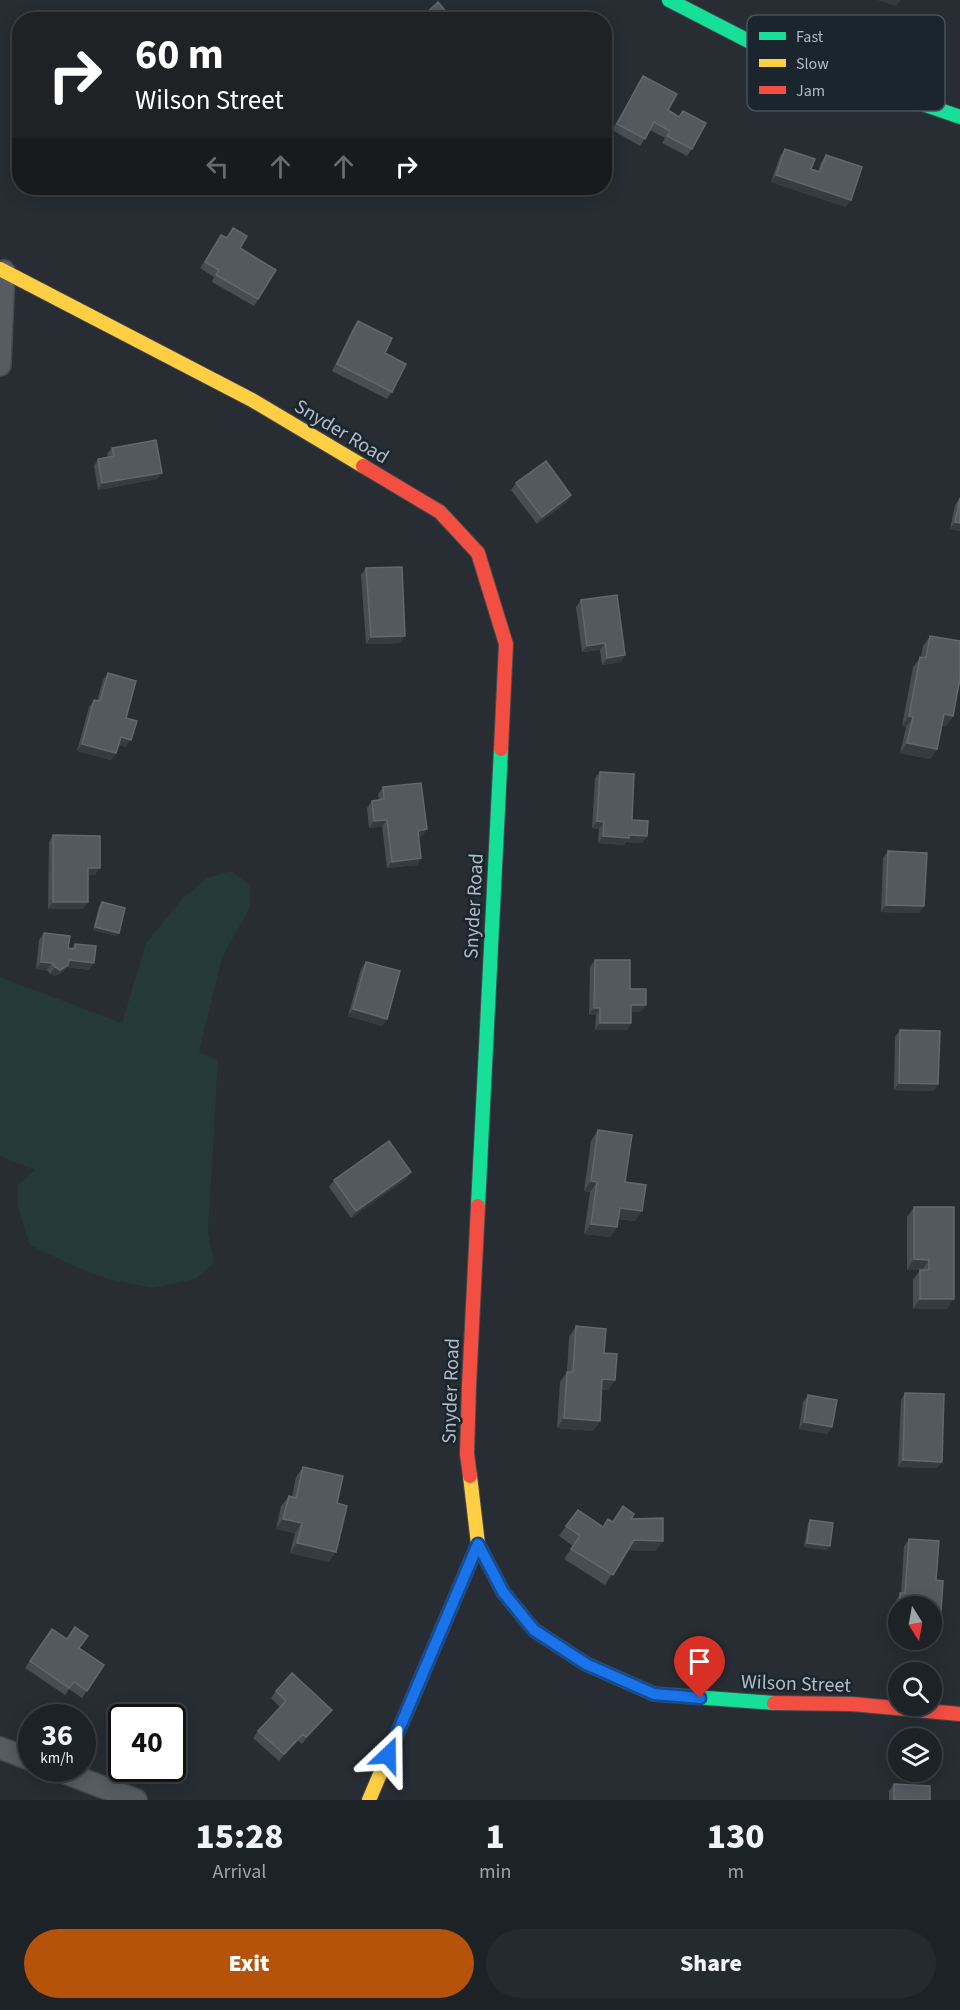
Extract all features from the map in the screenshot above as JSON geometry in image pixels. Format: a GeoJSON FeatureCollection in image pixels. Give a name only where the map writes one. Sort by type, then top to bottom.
{"type":"FeatureCollection","features":[{"type":"Feature","properties":{"kind":"street"},"geometry":{"type":"LineString","coordinates":[[669,0],[704,9],[747,38]]}},
{"type":"Feature","properties":{"kind":"street"},"geometry":{"type":"LineString","coordinates":[[943,111],[960,117]]}},
{"type":"Feature","properties":{"kind":"street"},"geometry":{"type":"LineString","coordinates":[[0,365],[2,270]]}},
{"type":"Feature","properties":{"kind":"street","name":"Snyder Road"},"geometry":{"type":"LineString","coordinates":[[2,270],[282,417],[440,512],[478,553],[506,644],[469,1386],[467,1454],[478,1544]]}},
{"type":"Feature","properties":{"kind":"street"},"geometry":{"type":"LineString","coordinates":[[369,1800],[478,1544]]}},
{"type":"Feature","properties":{"kind":"street","name":"Wilson Street"},"geometry":{"type":"LineString","coordinates":[[478,1544],[503,1592],[534,1630],[586,1664],[654,1694],[747,1702],[852,1704],[960,1714]]}},
{"type":"Feature","properties":{"kind":"street"},"geometry":{"type":"LineString","coordinates":[[0,1748],[18,1755]]}},
{"type":"Feature","properties":{"kind":"street"},"geometry":{"type":"LineString","coordinates":[[89,1782],[136,1800]]}},
{"type":"Feature","properties":{"kind":"green space"},"geometry":{"type":"Polygon","coordinates":[[[231,871],[250,885],[250,907],[222,958],[199,1052],[218,1060],[208,1233],[214,1263],[195,1279],[153,1288],[107,1279],[30,1245],[18,1208],[18,1185],[35,1170],[0,1156],[0,977],[122,1023],[146,943],[183,898],[207,878],[231,871]]]}},
{"type":"Feature","properties":{"kind":"building"},"geometry":{"type":"Polygon","coordinates":[[[438,2],[446,12],[427,12],[438,2]]]}},
{"type":"Feature","properties":{"kind":"building"},"geometry":{"type":"Polygon","coordinates":[[[643,76],[677,94],[668,110],[679,117],[683,111],[706,123],[692,149],[667,136],[670,131],[654,122],[645,139],[617,124],[643,76]]]}},
{"type":"Feature","properties":{"kind":"building"},"geometry":{"type":"Polygon","coordinates":[[[785,149],[815,159],[811,169],[820,172],[826,155],[862,167],[851,200],[776,175],[785,149]]]}},
{"type":"Feature","properties":{"kind":"building"},"geometry":{"type":"Polygon","coordinates":[[[233,228],[247,236],[240,248],[276,270],[258,299],[216,275],[219,270],[205,262],[221,235],[227,238],[233,228]]]}},
{"type":"Feature","properties":{"kind":"building"},"geometry":{"type":"Polygon","coordinates":[[[358,321],[392,338],[385,353],[406,364],[392,392],[337,364],[358,321]]]}},
{"type":"Feature","properties":{"kind":"building"},"geometry":{"type":"Polygon","coordinates":[[[156,440],[162,473],[102,483],[98,459],[114,456],[112,448],[156,440]]]}},
{"type":"Feature","properties":{"kind":"building"},"geometry":{"type":"Polygon","coordinates":[[[546,461],[571,495],[542,517],[516,483],[546,461]]]}},
{"type":"Feature","properties":{"kind":"building"},"geometry":{"type":"Polygon","coordinates":[[[960,498],[960,523],[955,522],[960,498]]]}},
{"type":"Feature","properties":{"kind":"building"},"geometry":{"type":"Polygon","coordinates":[[[402,567],[405,636],[371,637],[366,568],[402,567]]]}},
{"type":"Feature","properties":{"kind":"building"},"geometry":{"type":"Polygon","coordinates":[[[617,595],[625,655],[607,658],[605,643],[587,646],[581,600],[617,595]]]}},
{"type":"Feature","properties":{"kind":"building"},"geometry":{"type":"Polygon","coordinates":[[[930,636],[960,641],[960,678],[953,716],[944,714],[937,749],[907,743],[913,717],[909,716],[920,657],[926,658],[930,636]]]}},
{"type":"Feature","properties":{"kind":"building"},"geometry":{"type":"Polygon","coordinates":[[[108,673],[136,681],[126,718],[137,721],[131,740],[121,737],[116,753],[82,744],[94,700],[100,701],[108,673]]]}},
{"type":"Feature","properties":{"kind":"building"},"geometry":{"type":"Polygon","coordinates":[[[600,772],[634,774],[632,820],[648,821],[647,836],[629,835],[629,838],[603,836],[604,822],[597,821],[600,772]]]}},
{"type":"Feature","properties":{"kind":"building"},"geometry":{"type":"Polygon","coordinates":[[[421,783],[427,829],[418,831],[421,858],[392,862],[387,820],[374,821],[372,801],[384,799],[383,787],[421,783]]]}},
{"type":"Feature","properties":{"kind":"building"},"geometry":{"type":"Polygon","coordinates":[[[53,835],[100,836],[100,868],[88,868],[88,902],[53,902],[53,835]]]}},
{"type":"Feature","properties":{"kind":"building"},"geometry":{"type":"Polygon","coordinates":[[[888,851],[927,853],[924,906],[886,905],[888,851]]]}},
{"type":"Feature","properties":{"kind":"building"},"geometry":{"type":"Polygon","coordinates":[[[102,902],[125,908],[119,933],[95,927],[102,902]]]}},
{"type":"Feature","properties":{"kind":"building"},"geometry":{"type":"Polygon","coordinates":[[[44,933],[70,936],[68,948],[75,949],[75,944],[96,946],[94,963],[69,960],[68,965],[60,970],[52,963],[41,962],[44,933]]]}},
{"type":"Feature","properties":{"kind":"building"},"geometry":{"type":"Polygon","coordinates":[[[595,960],[630,960],[630,989],[646,989],[646,1005],[631,1005],[631,1023],[600,1023],[600,1008],[594,1008],[595,960]]]}},
{"type":"Feature","properties":{"kind":"building"},"geometry":{"type":"Polygon","coordinates":[[[366,962],[400,971],[387,1019],[353,1009],[366,962]]]}},
{"type":"Feature","properties":{"kind":"building"},"geometry":{"type":"Polygon","coordinates":[[[900,1030],[940,1031],[938,1084],[899,1083],[900,1030]]]}},
{"type":"Feature","properties":{"kind":"building"},"geometry":{"type":"Polygon","coordinates":[[[598,1130],[632,1135],[625,1182],[646,1185],[642,1211],[620,1208],[617,1227],[591,1224],[597,1182],[591,1181],[598,1130]]]}},
{"type":"Feature","properties":{"kind":"building"},"geometry":{"type":"Polygon","coordinates":[[[389,1141],[411,1172],[356,1211],[334,1180],[389,1141]]]}},
{"type":"Feature","properties":{"kind":"building"},"geometry":{"type":"Polygon","coordinates":[[[914,1207],[954,1207],[954,1299],[920,1299],[920,1270],[929,1270],[929,1260],[914,1259],[914,1207]]]}},
{"type":"Feature","properties":{"kind":"building"},"geometry":{"type":"Polygon","coordinates":[[[576,1326],[606,1329],[604,1353],[617,1354],[615,1380],[602,1379],[600,1421],[564,1418],[567,1372],[573,1372],[576,1326]]]}},
{"type":"Feature","properties":{"kind":"building"},"geometry":{"type":"Polygon","coordinates":[[[905,1393],[944,1394],[942,1462],[903,1460],[905,1393]]]}},
{"type":"Feature","properties":{"kind":"building"},"geometry":{"type":"Polygon","coordinates":[[[808,1395],[837,1400],[832,1427],[804,1422],[808,1395]]]}},
{"type":"Feature","properties":{"kind":"building"},"geometry":{"type":"Polygon","coordinates":[[[303,1467],[343,1476],[337,1503],[347,1506],[336,1552],[297,1543],[302,1523],[283,1519],[289,1496],[296,1498],[303,1467]]]}},
{"type":"Feature","properties":{"kind":"building"},"geometry":{"type":"Polygon","coordinates":[[[623,1506],[634,1514],[631,1519],[663,1518],[663,1541],[634,1540],[613,1575],[571,1549],[580,1536],[566,1526],[578,1510],[603,1527],[608,1519],[613,1522],[623,1506]]]}},
{"type":"Feature","properties":{"kind":"building"},"geometry":{"type":"Polygon","coordinates":[[[810,1520],[833,1523],[830,1546],[807,1543],[810,1520]]]}},
{"type":"Feature","properties":{"kind":"building"},"geometry":{"type":"Polygon","coordinates":[[[909,1539],[939,1541],[936,1580],[943,1581],[942,1596],[900,1596],[900,1593],[905,1593],[909,1539]]]}},
{"type":"Feature","properties":{"kind":"building"},"geometry":{"type":"Polygon","coordinates":[[[75,1627],[88,1636],[79,1648],[104,1665],[87,1691],[74,1682],[69,1688],[30,1661],[52,1629],[67,1639],[75,1627]]]}},
{"type":"Feature","properties":{"kind":"building"},"geometry":{"type":"Polygon","coordinates":[[[292,1673],[332,1710],[306,1737],[303,1734],[284,1754],[258,1731],[286,1701],[276,1691],[292,1673]]]}},
{"type":"Feature","properties":{"kind":"building"},"geometry":{"type":"Polygon","coordinates":[[[894,1784],[930,1786],[930,1800],[894,1800],[894,1784]]]}},
{"type":"Feature","properties":{"kind":"traffic: fast"},"geometry":{"type":"LineString","coordinates":[[669,0],[747,40]]}},
{"type":"Feature","properties":{"kind":"traffic: fast"},"geometry":{"type":"LineString","coordinates":[[943,111],[960,117]]}},
{"type":"Feature","properties":{"kind":"traffic: fast"},"geometry":{"type":"LineString","coordinates":[[478,1206],[501,749]]}},
{"type":"Feature","properties":{"kind":"traffic: fast"},"geometry":{"type":"LineString","coordinates":[[478,1544],[503,1592],[534,1630],[586,1664],[654,1694],[774,1703]]}},
{"type":"Feature","properties":{"kind":"traffic: slow"},"geometry":{"type":"LineString","coordinates":[[0,269],[252,400],[363,466]]}},
{"type":"Feature","properties":{"kind":"traffic: slow"},"geometry":{"type":"LineString","coordinates":[[369,1800],[478,1544],[470,1476]]}},
{"type":"Feature","properties":{"kind":"traffic: jam"},"geometry":{"type":"LineString","coordinates":[[363,466],[440,512],[478,553],[506,644],[501,749]]}},
{"type":"Feature","properties":{"kind":"traffic: jam"},"geometry":{"type":"LineString","coordinates":[[470,1476],[467,1454],[469,1386],[478,1206]]}},
{"type":"Feature","properties":{"kind":"traffic: jam"},"geometry":{"type":"LineString","coordinates":[[774,1703],[852,1704],[960,1714]]}},
{"type":"Feature","properties":{"kind":"route"},"geometry":{"type":"LineString","coordinates":[[388,1755],[478,1544],[503,1592],[534,1630],[586,1664],[654,1694],[700,1698]]}}]}
